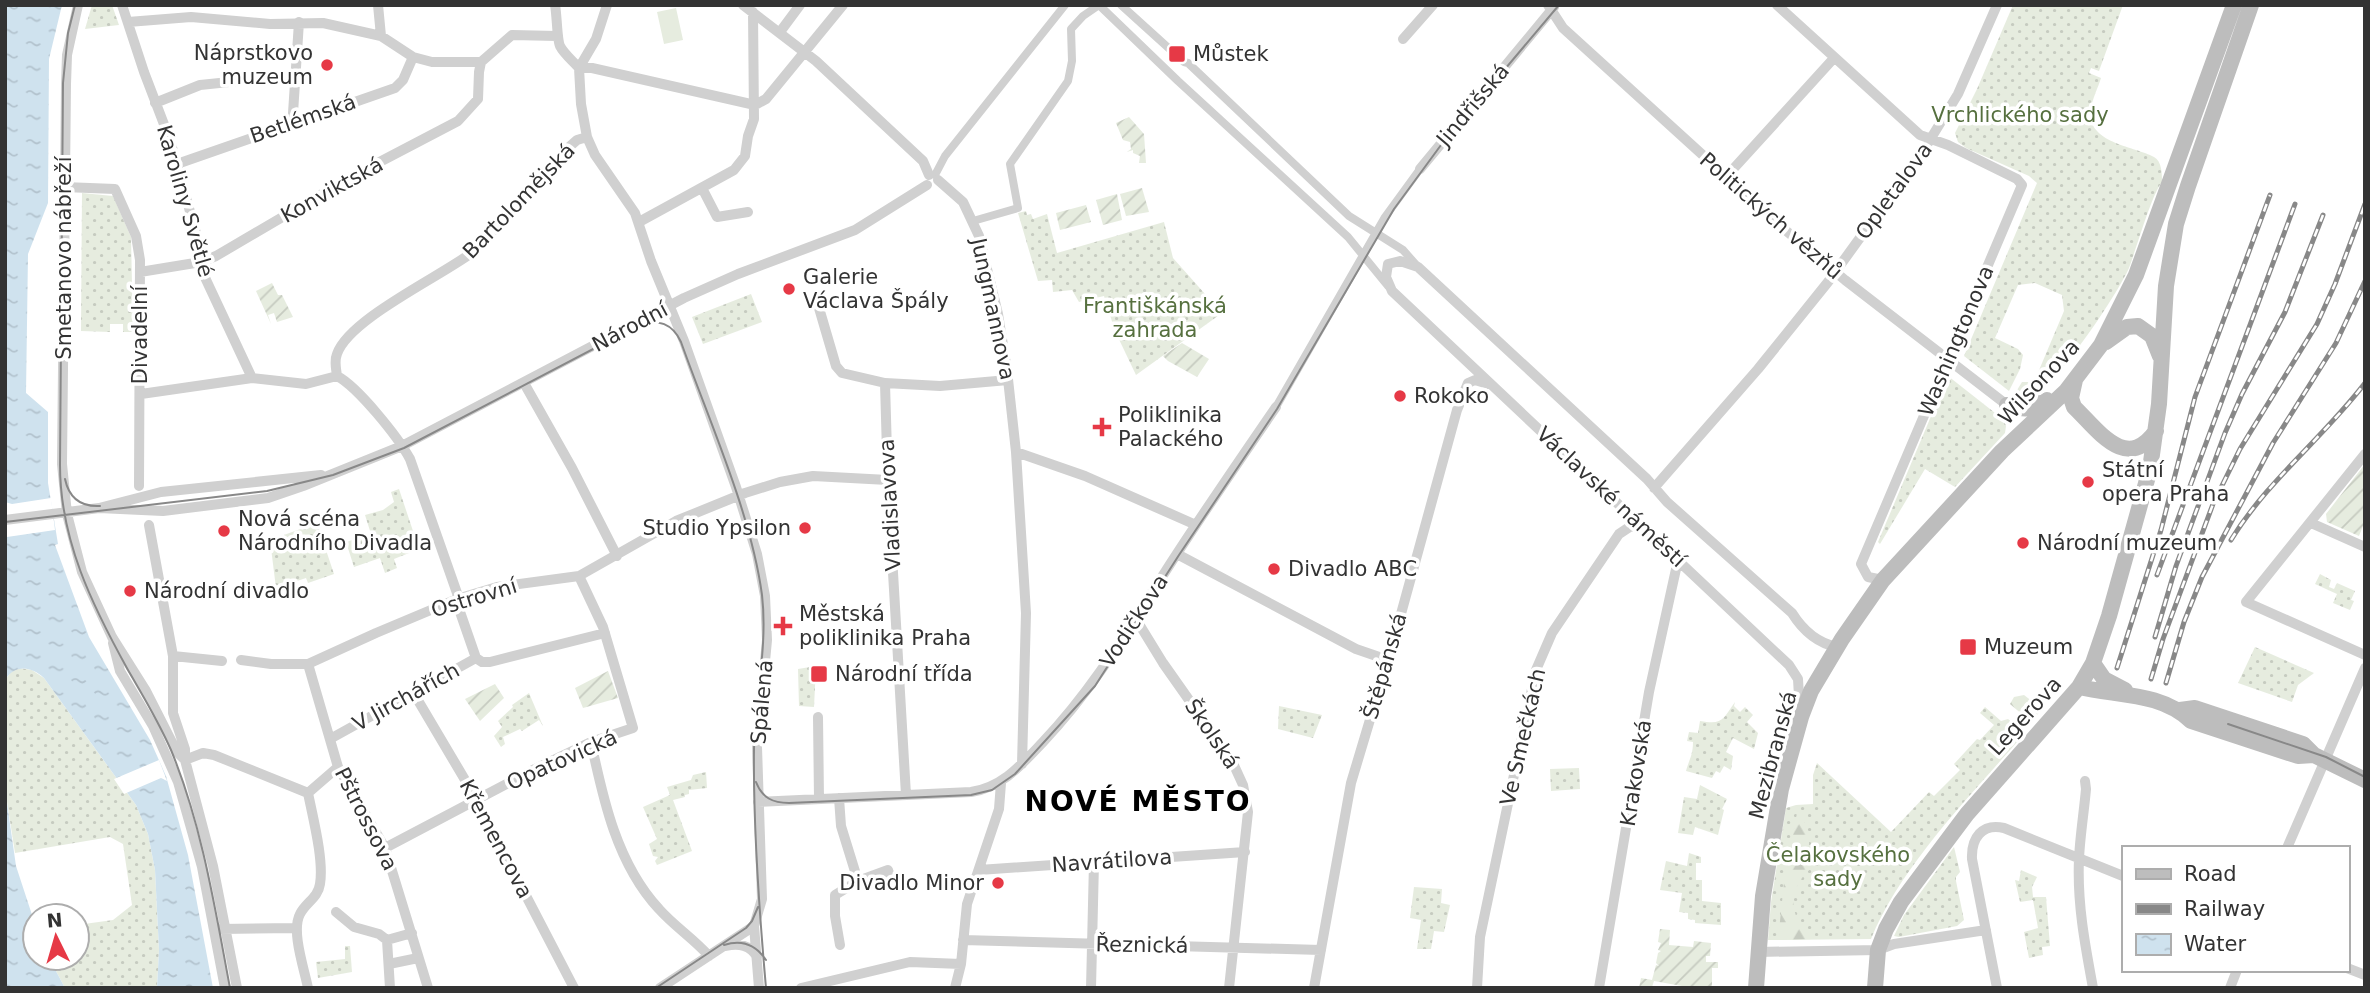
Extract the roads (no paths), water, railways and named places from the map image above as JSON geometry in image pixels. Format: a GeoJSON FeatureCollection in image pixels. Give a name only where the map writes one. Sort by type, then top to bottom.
{"type":"FeatureCollection","features":[{"type":"Feature","properties":{"kind":"main road","name":"Wilsonova"},"geometry":{"type":"LineString","coordinates":[[1827,662],[1883,580],[2002,451],[2070,385],[2101,345],[2136,275],[2234,5]]}},
{"type":"Feature","properties":{"kind":"main road"},"geometry":{"type":"LineString","coordinates":[[2161,361],[2166,286],[2176,224],[2251,5]]}},
{"type":"Feature","properties":{"kind":"main road"},"geometry":{"type":"LineString","coordinates":[[2101,345],[2127,327],[2138,326],[2151,336],[2161,361]]}},
{"type":"Feature","properties":{"kind":"main road","name":"Legerova"},"geometry":{"type":"LineString","coordinates":[[1875,988],[1878,950],[1901,902],[1967,814],[2079,687],[2093,663],[2142,499],[2156,431],[2161,361]]}},
{"type":"Feature","properties":{"kind":"main road"},"geometry":{"type":"LineString","coordinates":[[2007,405],[2021,409],[2032,408],[2070,385],[2074,407],[2117,447],[2129,450],[2137,448],[2156,431]]}},
{"type":"Feature","properties":{"kind":"main road"},"geometry":{"type":"LineString","coordinates":[[2002,451],[2014,430],[2007,405]]}},
{"type":"Feature","properties":{"kind":"main road","name":"Mezibranská"},"geometry":{"type":"LineString","coordinates":[[1756,988],[1762,896],[1781,789],[1801,717],[1827,662]]}},
{"type":"Feature","properties":{"kind":"main road"},"geometry":{"type":"LineString","coordinates":[[2093,663],[2104,679],[2137,695],[2180,710],[2195,708],[2303,744],[2319,757],[2365,780]]}},
{"type":"Feature","properties":{"kind":"main road"},"geometry":{"type":"LineString","coordinates":[[2079,687],[2137,695]]}},
{"type":"Feature","properties":{"kind":"street","name":"Smetanovo nábřeží"},"geometry":{"type":"LineString","coordinates":[[78,5],[67,55],[62,464],[67,512],[80,565],[112,636]]}},
{"type":"Feature","properties":{"kind":"street","name":"Karoliny Světlé"},"geometry":{"type":"LineString","coordinates":[[122,5],[177,164],[201,251],[201,269],[252,378]]}},
{"type":"Feature","properties":{"kind":"street"},"geometry":{"type":"LineString","coordinates":[[378,5],[381,36]]}},
{"type":"Feature","properties":{"kind":"street"},"geometry":{"type":"LineString","coordinates":[[555,5],[559,30],[557,36],[561,47],[579,68],[592,68],[755,105],[766,99],[843,5]]}},
{"type":"Feature","properties":{"kind":"street"},"geometry":{"type":"LineString","coordinates":[[579,68],[596,39],[607,5]]}},
{"type":"Feature","properties":{"kind":"street","name":"Jungmannova"},"geometry":{"type":"LineString","coordinates":[[743,5],[755,9],[806,52],[923,161],[932,179],[960,198],[973,221],[998,314],[1016,452],[1026,613],[1021,764]]}},
{"type":"Feature","properties":{"kind":"street"},"geometry":{"type":"LineString","coordinates":[[780,32],[800,5]]}},
{"type":"Feature","properties":{"kind":"street"},"geometry":{"type":"LineString","coordinates":[[932,179],[945,156],[1065,5]]}},
{"type":"Feature","properties":{"kind":"street"},"geometry":{"type":"LineString","coordinates":[[973,221],[1018,208],[1010,164],[1068,81],[1072,61],[1071,29],[1099,5]]}},
{"type":"Feature","properties":{"kind":"street","name":"Václavské náměstí"},"geometry":{"type":"LineString","coordinates":[[1099,5],[1348,237],[1392,291],[1789,665],[1798,679],[1801,717]]}},
{"type":"Feature","properties":{"kind":"street","name":"Václavské náměstí"},"geometry":{"type":"LineString","coordinates":[[1121,5],[1188,63],[1349,216],[1403,250],[1654,488],[1792,613],[1802,629],[1828,645],[1837,647]]}},
{"type":"Feature","properties":{"kind":"street"},"geometry":{"type":"LineString","coordinates":[[1403,39],[1433,5]]}},
{"type":"Feature","properties":{"kind":"street"},"geometry":{"type":"LineString","coordinates":[[1777,5],[1920,135],[1931,139]]}},
{"type":"Feature","properties":{"kind":"street","name":"Opletalova"},"geometry":{"type":"LineString","coordinates":[[1654,488],[1801,316],[1931,139],[1958,94],[1997,5]]}},
{"type":"Feature","properties":{"kind":"street","name":"Jindřišská"},"geometry":{"type":"LineString","coordinates":[[1377,233],[1420,169],[1552,7]]}},
{"type":"Feature","properties":{"kind":"street","name":"Politických vězňů"},"geometry":{"type":"LineString","coordinates":[[1552,7],[1563,28],[1725,178],[1835,272],[2007,405]]}},
{"type":"Feature","properties":{"kind":"street"},"geometry":{"type":"LineString","coordinates":[[639,222],[733,170],[741,162],[754,119],[755,9]]}},
{"type":"Feature","properties":{"kind":"street"},"geometry":{"type":"LineString","coordinates":[[128,22],[191,17],[257,23],[323,23],[381,36],[413,57],[432,62],[481,62],[510,36],[557,36]]}},
{"type":"Feature","properties":{"kind":"street"},"geometry":{"type":"LineString","coordinates":[[295,121],[293,113],[299,22]]}},
{"type":"Feature","properties":{"kind":"street","name":"Betlémská"},"geometry":{"type":"LineString","coordinates":[[177,164],[395,88],[413,57]]}},
{"type":"Feature","properties":{"kind":"street"},"geometry":{"type":"LineString","coordinates":[[1725,178],[1834,58]]}},
{"type":"Feature","properties":{"kind":"street","name":"Konviktská"},"geometry":{"type":"LineString","coordinates":[[140,272],[201,262],[216,256],[349,178],[458,121],[478,99],[481,62]]}},
{"type":"Feature","properties":{"kind":"street"},"geometry":{"type":"LineString","coordinates":[[1172,74],[1184,62]]}},
{"type":"Feature","properties":{"kind":"street","name":"Spálená"},"geometry":{"type":"LineString","coordinates":[[579,68],[581,104],[587,137],[595,155],[639,222],[757,550],[765,601],[767,645],[757,733],[762,899],[754,926],[759,988]]}},
{"type":"Feature","properties":{"kind":"street"},"geometry":{"type":"LineString","coordinates":[[155,103],[200,85],[268,78]]}},
{"type":"Feature","properties":{"kind":"street","name":"Bartolomějská"},"geometry":{"type":"LineString","coordinates":[[337,376],[335,362],[338,350],[360,326],[411,289],[463,260],[477,249],[568,148],[577,140],[587,137]]}},
{"type":"Feature","properties":{"kind":"street","name":"Washingtonova"},"geometry":{"type":"LineString","coordinates":[[1883,580],[1868,577],[1861,564],[2022,185],[2017,179],[1931,139]]}},
{"type":"Feature","properties":{"kind":"street","name":"Národní"},"geometry":{"type":"LineString","coordinates":[[99,508],[163,511],[268,498],[303,486],[402,446],[670,305],[738,274],[842,236],[932,179]]}},
{"type":"Feature","properties":{"kind":"street","name":"Divadelní"},"geometry":{"type":"LineString","coordinates":[[64,187],[115,189],[136,236],[140,272],[139,486]]}},
{"type":"Feature","properties":{"kind":"street"},"geometry":{"type":"LineString","coordinates":[[702,188],[717,217],[748,212]]}},
{"type":"Feature","properties":{"kind":"street"},"geometry":{"type":"LineString","coordinates":[[1363,256],[1377,233]]}},
{"type":"Feature","properties":{"kind":"street","name":"Vodičkova"},"geometry":{"type":"LineString","coordinates":[[1001,783],[1076,706],[1136,619],[1276,407],[1363,256]]}},
{"type":"Feature","properties":{"kind":"street"},"geometry":{"type":"LineString","coordinates":[[1392,291],[1386,277],[1388,264],[1400,261],[1418,267]]}},
{"type":"Feature","properties":{"kind":"street"},"geometry":{"type":"LineString","coordinates":[[819,308],[836,366],[842,373],[885,383],[940,386],[1008,380]]}},
{"type":"Feature","properties":{"kind":"street"},"geometry":{"type":"LineString","coordinates":[[141,394],[252,378],[306,384],[337,376],[349,383],[410,459],[476,658]]}},
{"type":"Feature","properties":{"kind":"street","name":"Štěpánská"},"geometry":{"type":"LineString","coordinates":[[1314,988],[1351,783],[1461,396],[1468,383],[1475,380],[1490,385],[1499,392]]}},
{"type":"Feature","properties":{"kind":"street"},"geometry":{"type":"LineString","coordinates":[[524,383],[617,556]]}},
{"type":"Feature","properties":{"kind":"street","name":"Vladislavova"},"geometry":{"type":"LineString","coordinates":[[885,383],[906,795]]}},
{"type":"Feature","properties":{"kind":"street"},"geometry":{"type":"LineString","coordinates":[[1016,452],[1085,476],[1196,525]]}},
{"type":"Feature","properties":{"kind":"street"},"geometry":{"type":"LineString","coordinates":[[2365,454],[2246,602],[2365,655]]}},
{"type":"Feature","properties":{"kind":"street","name":"Národní"},"geometry":{"type":"LineString","coordinates":[[5,520],[99,508],[161,492],[334,472]]}},
{"type":"Feature","properties":{"kind":"street","name":"Ostrovní"},"geometry":{"type":"LineString","coordinates":[[241,660],[271,664],[309,664],[457,598],[497,587],[579,576],[676,521],[780,482],[813,477],[888,480]]}},
{"type":"Feature","properties":{"kind":"street"},"geometry":{"type":"LineString","coordinates":[[2311,523],[2365,547]]}},
{"type":"Feature","properties":{"kind":"street"},"geometry":{"type":"LineString","coordinates":[[149,525],[173,656],[171,699],[176,726],[185,749],[185,760],[200,812],[237,988]]}},
{"type":"Feature","properties":{"kind":"street","name":"Ve Smečkách"},"geometry":{"type":"LineString","coordinates":[[1477,988],[1480,937],[1536,670],[1552,633],[1619,534],[1631,526],[1644,528]]}},
{"type":"Feature","properties":{"kind":"street"},"geometry":{"type":"LineString","coordinates":[[1177,554],[1356,649],[1388,660]]}},
{"type":"Feature","properties":{"kind":"street","name":"Krakovská"},"geometry":{"type":"LineString","coordinates":[[1599,988],[1649,692],[1678,560]]}},
{"type":"Feature","properties":{"kind":"street","name":"Opatovická"},"geometry":{"type":"LineString","coordinates":[[385,848],[591,742],[633,728],[605,633],[579,576]]}},
{"type":"Feature","properties":{"kind":"street","name":"Školská"},"geometry":{"type":"LineString","coordinates":[[1136,619],[1163,663],[1232,761],[1248,805],[1229,988]]}},
{"type":"Feature","properties":{"kind":"street","name":"V Jirchářích"},"geometry":{"type":"LineString","coordinates":[[330,739],[476,658],[482,662],[490,662],[605,633]]}},
{"type":"Feature","properties":{"kind":"street"},"geometry":{"type":"LineString","coordinates":[[112,636],[151,701],[177,752],[185,760]]}},
{"type":"Feature","properties":{"kind":"street"},"geometry":{"type":"LineString","coordinates":[[112,636],[120,671],[153,726],[178,782],[202,867],[225,988]]}},
{"type":"Feature","properties":{"kind":"street"},"geometry":{"type":"LineString","coordinates":[[173,656],[222,661]]}},
{"type":"Feature","properties":{"kind":"street","name":"Pštrossova"},"geometry":{"type":"LineString","coordinates":[[309,664],[338,767],[385,848],[428,988]]}},
{"type":"Feature","properties":{"kind":"street"},"geometry":{"type":"LineString","coordinates":[[2288,846],[2319,757],[2365,668]]}},
{"type":"Feature","properties":{"kind":"street","name":"Křemencova"},"geometry":{"type":"LineString","coordinates":[[413,692],[477,800],[574,988]]}},
{"type":"Feature","properties":{"kind":"street"},"geometry":{"type":"LineString","coordinates":[[818,717],[819,799]]}},
{"type":"Feature","properties":{"kind":"street"},"geometry":{"type":"LineString","coordinates":[[591,742],[599,784],[630,869],[659,909],[709,957]]}},
{"type":"Feature","properties":{"kind":"street"},"geometry":{"type":"LineString","coordinates":[[185,760],[203,753],[214,755],[309,793]]}},
{"type":"Feature","properties":{"kind":"street"},"geometry":{"type":"LineString","coordinates":[[309,793],[338,767]]}},
{"type":"Feature","properties":{"kind":"street"},"geometry":{"type":"LineString","coordinates":[[2085,781],[2079,858],[2080,916],[2093,988]]}},
{"type":"Feature","properties":{"kind":"street"},"geometry":{"type":"LineString","coordinates":[[758,802],[981,791],[1001,783],[999,809],[967,904],[961,964],[955,988]]}},
{"type":"Feature","properties":{"kind":"street"},"geometry":{"type":"LineString","coordinates":[[308,988],[295,928],[301,912],[318,895],[321,882],[309,793]]}},
{"type":"Feature","properties":{"kind":"street"},"geometry":{"type":"LineString","coordinates":[[839,798],[841,826],[858,881]]}},
{"type":"Feature","properties":{"kind":"street"},"geometry":{"type":"LineString","coordinates":[[1997,988],[1972,851],[1977,835],[1987,828],[2004,828],[2122,876]]}},
{"type":"Feature","properties":{"kind":"street","name":"Navrátilova"},"geometry":{"type":"LineString","coordinates":[[979,870],[1245,852]]}},
{"type":"Feature","properties":{"kind":"street"},"geometry":{"type":"LineString","coordinates":[[1091,988],[1094,862]]}},
{"type":"Feature","properties":{"kind":"street"},"geometry":{"type":"LineString","coordinates":[[840,946],[835,895],[858,881],[888,870],[891,878]]}},
{"type":"Feature","properties":{"kind":"street"},"geometry":{"type":"LineString","coordinates":[[336,912],[354,927],[379,934],[387,940],[390,988]]}},
{"type":"Feature","properties":{"kind":"street"},"geometry":{"type":"LineString","coordinates":[[660,988],[754,926]]}},
{"type":"Feature","properties":{"kind":"street"},"geometry":{"type":"LineString","coordinates":[[214,930],[295,928]]}},
{"type":"Feature","properties":{"kind":"street"},"geometry":{"type":"LineString","coordinates":[[1757,952],[1878,950],[1894,944],[1986,930]]}},
{"type":"Feature","properties":{"kind":"street"},"geometry":{"type":"LineString","coordinates":[[387,940],[412,933]]}},
{"type":"Feature","properties":{"kind":"street","name":"Řeznická"},"geometry":{"type":"LineString","coordinates":[[963,940],[1321,950]]}},
{"type":"Feature","properties":{"kind":"street"},"geometry":{"type":"LineString","coordinates":[[723,947],[736,944],[744,946],[753,950],[757,957]]}},
{"type":"Feature","properties":{"kind":"street"},"geometry":{"type":"LineString","coordinates":[[389,964],[418,958]]}},
{"type":"Feature","properties":{"kind":"street"},"geometry":{"type":"LineString","coordinates":[[801,988],[910,962],[961,964]]}},
{"type":"Feature","properties":{"kind":"water"},"geometry":{"type":"Polygon","coordinates":[[[5,5],[62,5],[49,59],[48,203],[28,254],[26,393],[48,412],[48,483],[58,544],[55,545],[89,637],[150,740],[166,776],[188,855],[213,988],[157,988],[159,950],[155,870],[148,834],[136,805],[44,678],[23,668],[13,671],[5,680],[5,5]]]}},
{"type":"Feature","properties":{"kind":"water"},"geometry":{"type":"Polygon","coordinates":[[[5,789],[16,866],[28,902],[21,902],[21,972],[56,972],[65,988],[5,988],[5,789]]]}},
{"type":"Feature","properties":{"kind":"tram line"},"geometry":{"type":"LineString","coordinates":[[75,5],[68,33],[63,83],[61,493],[80,571],[115,646],[161,729],[182,778],[206,867],[230,988]]}},
{"type":"Feature","properties":{"kind":"tram line"},"geometry":{"type":"LineString","coordinates":[[756,782],[761,792],[769,798],[789,803],[971,795],[992,790],[1015,774],[1095,686],[1277,409],[1394,209],[1441,145],[1559,5]]}},
{"type":"Feature","properties":{"kind":"tram line"},"geometry":{"type":"LineString","coordinates":[[5,522],[267,491],[333,475],[404,448],[639,325],[652,322],[669,327],[681,342],[728,467],[749,532],[762,595],[763,634],[754,779],[757,868],[766,988]]}},
{"type":"Feature","properties":{"kind":"tram line"},"geometry":{"type":"LineString","coordinates":[[65,479],[69,491],[77,500],[87,505],[100,506]]}},
{"type":"Feature","properties":{"kind":"tram line"},"geometry":{"type":"LineString","coordinates":[[2228,724],[2326,757],[2365,777]]}},
{"type":"Feature","properties":{"kind":"tram line"},"geometry":{"type":"LineString","coordinates":[[656,988],[746,928],[758,907]]}},
{"type":"Feature","properties":{"kind":"tram line"},"geometry":{"type":"LineString","coordinates":[[724,945],[743,943],[758,950],[766,960]]}},
{"type":"Feature","properties":{"kind":"railway"},"geometry":{"type":"LineString","coordinates":[[2117,668],[2161,530],[2195,397],[2270,195]]}},
{"type":"Feature","properties":{"kind":"railway"},"geometry":{"type":"LineString","coordinates":[[2157,575],[2295,204]]}},
{"type":"Feature","properties":{"kind":"railway"},"geometry":{"type":"LineString","coordinates":[[2151,679],[2213,504],[2240,449],[2317,324],[2365,204]]}},
{"type":"Feature","properties":{"kind":"railway"},"geometry":{"type":"LineString","coordinates":[[2155,637],[2176,566],[2225,433],[2285,312],[2323,215]]}},
{"type":"Feature","properties":{"kind":"railway"},"geometry":{"type":"LineString","coordinates":[[2166,683],[2184,622],[2202,577],[2273,443],[2336,343],[2365,281]]}},
{"type":"Feature","properties":{"kind":"railway"},"geometry":{"type":"LineString","coordinates":[[2231,540],[2261,498],[2365,383]]}},
{"type":"Feature","properties":{"kind":"place","name":"Můstek"},"geometry":{"type":"Point","coordinates":[1177,54]}},
{"type":"Feature","properties":{"kind":"place","name":"Náprstkovo muzeum"},"geometry":{"type":"Point","coordinates":[327,65]}},
{"type":"Feature","properties":{"kind":"place","name":"Galerie Václava Špály"},"geometry":{"type":"Point","coordinates":[789,289]}},
{"type":"Feature","properties":{"kind":"place","name":"Rokoko"},"geometry":{"type":"Point","coordinates":[1400,396]}},
{"type":"Feature","properties":{"kind":"place","name":"Poliklinika Palackého"},"geometry":{"type":"Point","coordinates":[1102,427]}},
{"type":"Feature","properties":{"kind":"place","name":"Státní opera Praha"},"geometry":{"type":"Point","coordinates":[2088,482]}},
{"type":"Feature","properties":{"kind":"place","name":"Studio Ypsilon"},"geometry":{"type":"Point","coordinates":[805,528]}},
{"type":"Feature","properties":{"kind":"place","name":"Nová scéna Národního Divadla"},"geometry":{"type":"Point","coordinates":[224,531]}},
{"type":"Feature","properties":{"kind":"place","name":"Národní muzeum"},"geometry":{"type":"Point","coordinates":[2023,543]}},
{"type":"Feature","properties":{"kind":"place","name":"Divadlo ABC"},"geometry":{"type":"Point","coordinates":[1274,569]}},
{"type":"Feature","properties":{"kind":"place","name":"Národní divadlo"},"geometry":{"type":"Point","coordinates":[130,591]}},
{"type":"Feature","properties":{"kind":"place","name":"Městská poliklinika Praha"},"geometry":{"type":"Point","coordinates":[783,626]}},
{"type":"Feature","properties":{"kind":"place","name":"Muzeum"},"geometry":{"type":"Point","coordinates":[1968,647]}},
{"type":"Feature","properties":{"kind":"place","name":"Národní třída"},"geometry":{"type":"Point","coordinates":[819,674]}},
{"type":"Feature","properties":{"kind":"place","name":"Divadlo Minor"},"geometry":{"type":"Point","coordinates":[998,883]}},
{"type":"Feature","properties":{"kind":"district","name":"NOVÉ MĚSTO"},"geometry":{"type":"Point","coordinates":[1138,801]}},
{"type":"Feature","properties":{"kind":"park label","name":"Vrchlického sady"},"geometry":{"type":"Point","coordinates":[2020,115]}},
{"type":"Feature","properties":{"kind":"park label","name":"Františkánská zahrada"},"geometry":{"type":"Point","coordinates":[1155,318]}},
{"type":"Feature","properties":{"kind":"park label","name":"Čelakovského sady"},"geometry":{"type":"Point","coordinates":[1838,867]}}]}
